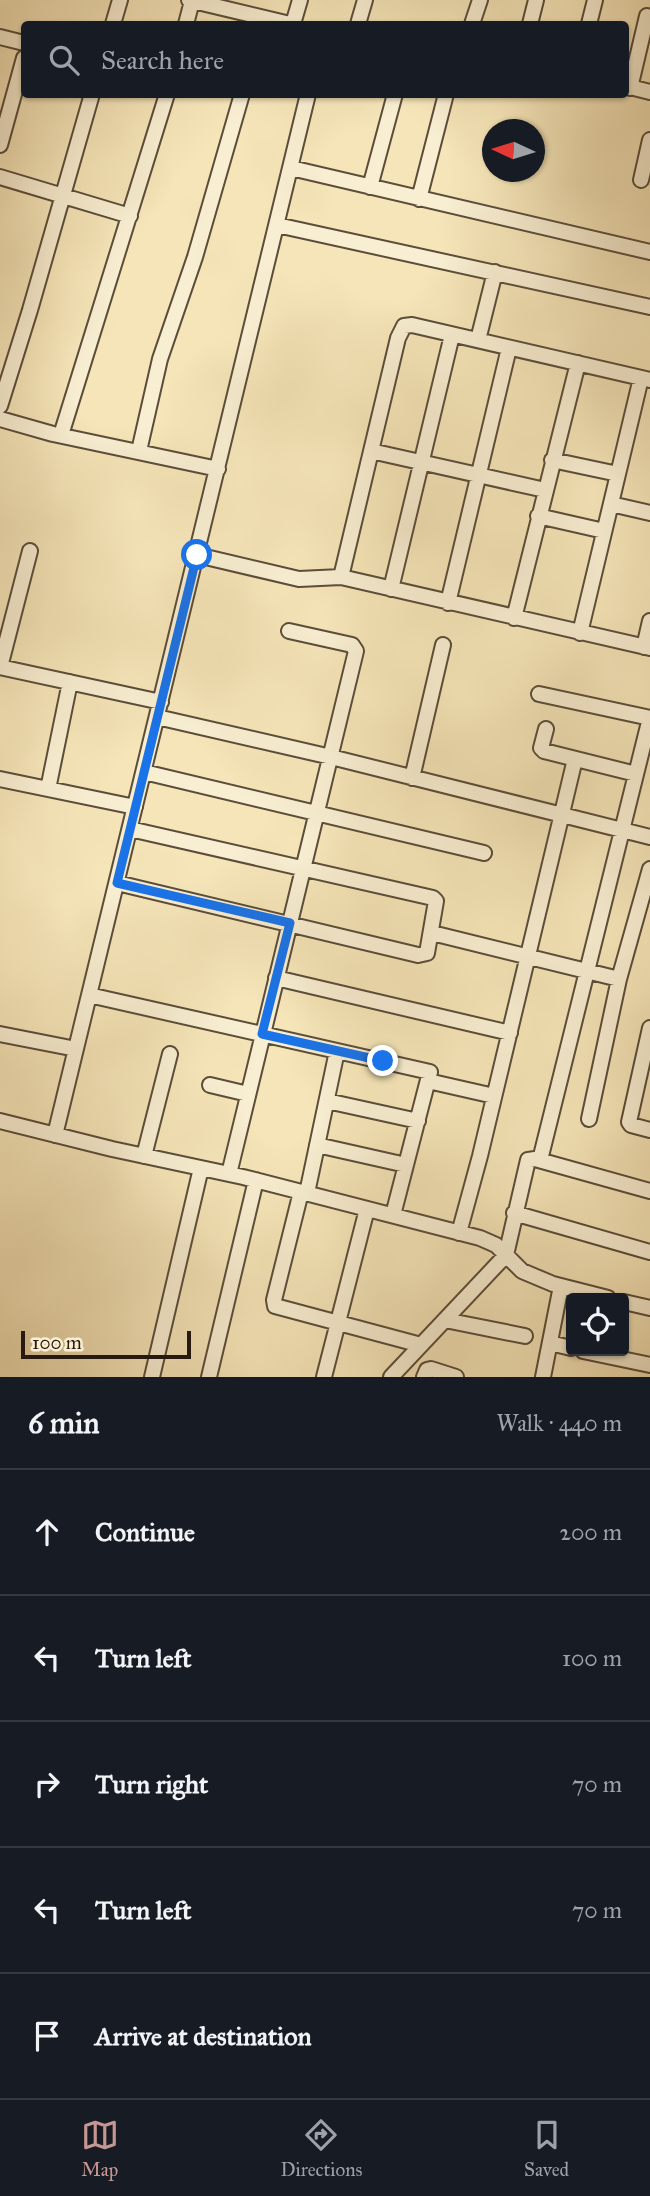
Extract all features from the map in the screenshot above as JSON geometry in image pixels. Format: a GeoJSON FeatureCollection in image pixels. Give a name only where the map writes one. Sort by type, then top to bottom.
{"type":"FeatureCollection","features":[{"type":"Feature","properties":{"kind":"street"},"geometry":{"type":"LineString","coordinates":[[114,21],[120,0]]}},
{"type":"Feature","properties":{"kind":"street"},"geometry":{"type":"LineString","coordinates":[[187,21],[191,0],[240,6],[261,21]]}},
{"type":"Feature","properties":{"kind":"street"},"geometry":{"type":"LineString","coordinates":[[293,21],[300,0]]}},
{"type":"Feature","properties":{"kind":"street"},"geometry":{"type":"LineString","coordinates":[[359,21],[365,0]]}},
{"type":"Feature","properties":{"kind":"street"},"geometry":{"type":"LineString","coordinates":[[473,21],[480,0]]}},
{"type":"Feature","properties":{"kind":"street"},"geometry":{"type":"LineString","coordinates":[[531,21],[536,0]]}},
{"type":"Feature","properties":{"kind":"street"},"geometry":{"type":"LineString","coordinates":[[590,21],[595,0]]}},
{"type":"Feature","properties":{"kind":"street"},"geometry":{"type":"LineString","coordinates":[[629,83],[647,16]]}},
{"type":"Feature","properties":{"kind":"street"},"geometry":{"type":"LineString","coordinates":[[0,37],[21,42]]}},
{"type":"Feature","properties":{"kind":"street"},"geometry":{"type":"LineString","coordinates":[[0,145],[21,69]]}},
{"type":"Feature","properties":{"kind":"street"},"geometry":{"type":"LineString","coordinates":[[629,87],[650,92]]}},
{"type":"Feature","properties":{"kind":"street"},"geometry":{"type":"LineString","coordinates":[[0,406],[91,98]]}},
{"type":"Feature","properties":{"kind":"street"},"geometry":{"type":"LineString","coordinates":[[61,435],[166,98]]}},
{"type":"Feature","properties":{"kind":"street"},"geometry":{"type":"LineString","coordinates":[[139,451],[160,359],[195,257],[241,98]]}},
{"type":"Feature","properties":{"kind":"street"},"geometry":{"type":"LineString","coordinates":[[55,1135],[307,98]]}},
{"type":"Feature","properties":{"kind":"street"},"geometry":{"type":"LineString","coordinates":[[370,187],[395,98]]}},
{"type":"Feature","properties":{"kind":"street"},"geometry":{"type":"LineString","coordinates":[[419,199],[445,98]]}},
{"type":"Feature","properties":{"kind":"street"},"geometry":{"type":"LineString","coordinates":[[641,180],[650,140]]}},
{"type":"Feature","properties":{"kind":"street"},"geometry":{"type":"LineString","coordinates":[[291,168],[650,252]]}},
{"type":"Feature","properties":{"kind":"street"},"geometry":{"type":"LineString","coordinates":[[0,177],[130,216]]}},
{"type":"Feature","properties":{"kind":"street"},"geometry":{"type":"LineString","coordinates":[[277,225],[650,307]]}},
{"type":"Feature","properties":{"kind":"street"},"geometry":{"type":"LineString","coordinates":[[478,340],[495,272]]}},
{"type":"Feature","properties":{"kind":"street"},"geometry":{"type":"LineString","coordinates":[[341,577],[402,329],[409,325],[578,363],[645,379],[618,474],[580,633]]}},
{"type":"Feature","properties":{"kind":"street"},"geometry":{"type":"LineString","coordinates":[[391,589],[452,335]]}},
{"type":"Feature","properties":{"kind":"street"},"geometry":{"type":"LineString","coordinates":[[448,603],[509,348]]}},
{"type":"Feature","properties":{"kind":"street"},"geometry":{"type":"LineString","coordinates":[[514,618],[578,363]]}},
{"type":"Feature","properties":{"kind":"street"},"geometry":{"type":"LineString","coordinates":[[0,419],[218,469]]}},
{"type":"Feature","properties":{"kind":"street"},"geometry":{"type":"LineString","coordinates":[[371,451],[545,490]]}},
{"type":"Feature","properties":{"kind":"street"},"geometry":{"type":"LineString","coordinates":[[552,460],[618,474]]}},
{"type":"Feature","properties":{"kind":"street"},"geometry":{"type":"LineString","coordinates":[[611,504],[650,513]]}},
{"type":"Feature","properties":{"kind":"street"},"geometry":{"type":"LineString","coordinates":[[538,516],[604,531]]}},
{"type":"Feature","properties":{"kind":"street"},"geometry":{"type":"LineString","coordinates":[[30,551],[0,667],[161,702]]}},
{"type":"Feature","properties":{"kind":"street"},"geometry":{"type":"LineString","coordinates":[[197,555],[299,579],[341,577],[647,648],[650,621]]}},
{"type":"Feature","properties":{"kind":"street"},"geometry":{"type":"LineString","coordinates":[[229,1174],[356,649],[352,645],[289,631]]}},
{"type":"Feature","properties":{"kind":"street"},"geometry":{"type":"LineString","coordinates":[[412,778],[443,645]]}},
{"type":"Feature","properties":{"kind":"street"},"geometry":{"type":"LineString","coordinates":[[48,789],[70,682]]}},
{"type":"Feature","properties":{"kind":"street"},"geometry":{"type":"LineString","coordinates":[[539,694],[650,718],[540,1160]]}},
{"type":"Feature","properties":{"kind":"street"},"geometry":{"type":"LineString","coordinates":[[157,717],[331,757],[650,837]]}},
{"type":"Feature","properties":{"kind":"street"},"geometry":{"type":"LineString","coordinates":[[546,729],[542,750],[636,774]]}},
{"type":"Feature","properties":{"kind":"street"},"geometry":{"type":"LineString","coordinates":[[459,1233],[575,759]]}},
{"type":"Feature","properties":{"kind":"street"},"geometry":{"type":"LineString","coordinates":[[144,772],[484,853]]}},
{"type":"Feature","properties":{"kind":"street"},"geometry":{"type":"LineString","coordinates":[[0,779],[135,807]]}},
{"type":"Feature","properties":{"kind":"street"},"geometry":{"type":"LineString","coordinates":[[117,883],[418,955],[426,953],[432,933],[436,901],[433,898],[130,828]]}},
{"type":"Feature","properties":{"kind":"street"},"geometry":{"type":"LineString","coordinates":[[589,1119],[619,979],[647,893],[650,869]]}},
{"type":"Feature","properties":{"kind":"street"},"geometry":{"type":"LineString","coordinates":[[432,933],[619,979]]}},
{"type":"Feature","properties":{"kind":"street"},"geometry":{"type":"LineString","coordinates":[[276,978],[510,1033]]}},
{"type":"Feature","properties":{"kind":"street"},"geometry":{"type":"LineString","coordinates":[[89,995],[430,1072],[393,1215]]}},
{"type":"Feature","properties":{"kind":"street"},"geometry":{"type":"LineString","coordinates":[[650,1028],[629,1122],[650,1130]]}},
{"type":"Feature","properties":{"kind":"street"},"geometry":{"type":"LineString","coordinates":[[0,1034],[76,1049]]}},
{"type":"Feature","properties":{"kind":"street"},"geometry":{"type":"LineString","coordinates":[[337,1051],[317,1145],[274,1303],[281,1309],[421,1345]]}},
{"type":"Feature","properties":{"kind":"street"},"geometry":{"type":"LineString","coordinates":[[144,1156],[170,1054]]}},
{"type":"Feature","properties":{"kind":"street"},"geometry":{"type":"LineString","coordinates":[[428,1081],[494,1096]]}},
{"type":"Feature","properties":{"kind":"street"},"geometry":{"type":"LineString","coordinates":[[210,1085],[248,1094]]}},
{"type":"Feature","properties":{"kind":"street"},"geometry":{"type":"LineString","coordinates":[[327,1101],[418,1121]]}},
{"type":"Feature","properties":{"kind":"street"},"geometry":{"type":"LineString","coordinates":[[0,1121],[256,1180],[459,1233],[496,1245],[522,1271],[588,1293]]}},
{"type":"Feature","properties":{"kind":"street"},"geometry":{"type":"LineString","coordinates":[[317,1145],[406,1165]]}},
{"type":"Feature","properties":{"kind":"street"},"geometry":{"type":"LineString","coordinates":[[391,1377],[506,1255],[514,1213],[530,1159],[650,1191]]}},
{"type":"Feature","properties":{"kind":"street"},"geometry":{"type":"LineString","coordinates":[[152,1377],[201,1168]]}},
{"type":"Feature","properties":{"kind":"street"},"geometry":{"type":"LineString","coordinates":[[209,1377],[256,1180]]}},
{"type":"Feature","properties":{"kind":"street"},"geometry":{"type":"LineString","coordinates":[[324,1377],[367,1209]]}},
{"type":"Feature","properties":{"kind":"street"},"geometry":{"type":"LineString","coordinates":[[514,1213],[650,1252]]}},
{"type":"Feature","properties":{"kind":"street"},"geometry":{"type":"LineString","coordinates":[[543,1377],[561,1286]]}},
{"type":"Feature","properties":{"kind":"street"},"geometry":{"type":"LineString","coordinates":[[629,1303],[650,1308]]}},
{"type":"Feature","properties":{"kind":"street"},"geometry":{"type":"LineString","coordinates":[[444,1320],[525,1336]]}},
{"type":"Feature","properties":{"kind":"street"},"geometry":{"type":"LineString","coordinates":[[550,1343],[566,1347]]}},
{"type":"Feature","properties":{"kind":"street"},"geometry":{"type":"LineString","coordinates":[[605,1356],[650,1366]]}},
{"type":"Feature","properties":{"kind":"street"},"geometry":{"type":"LineString","coordinates":[[424,1377],[428,1369],[456,1377]]}},
{"type":"Feature","properties":{"kind":"route"},"geometry":{"type":"LineString","coordinates":[[197,555],[117,883],[290,923],[262,1034],[383,1061]]}}]}
